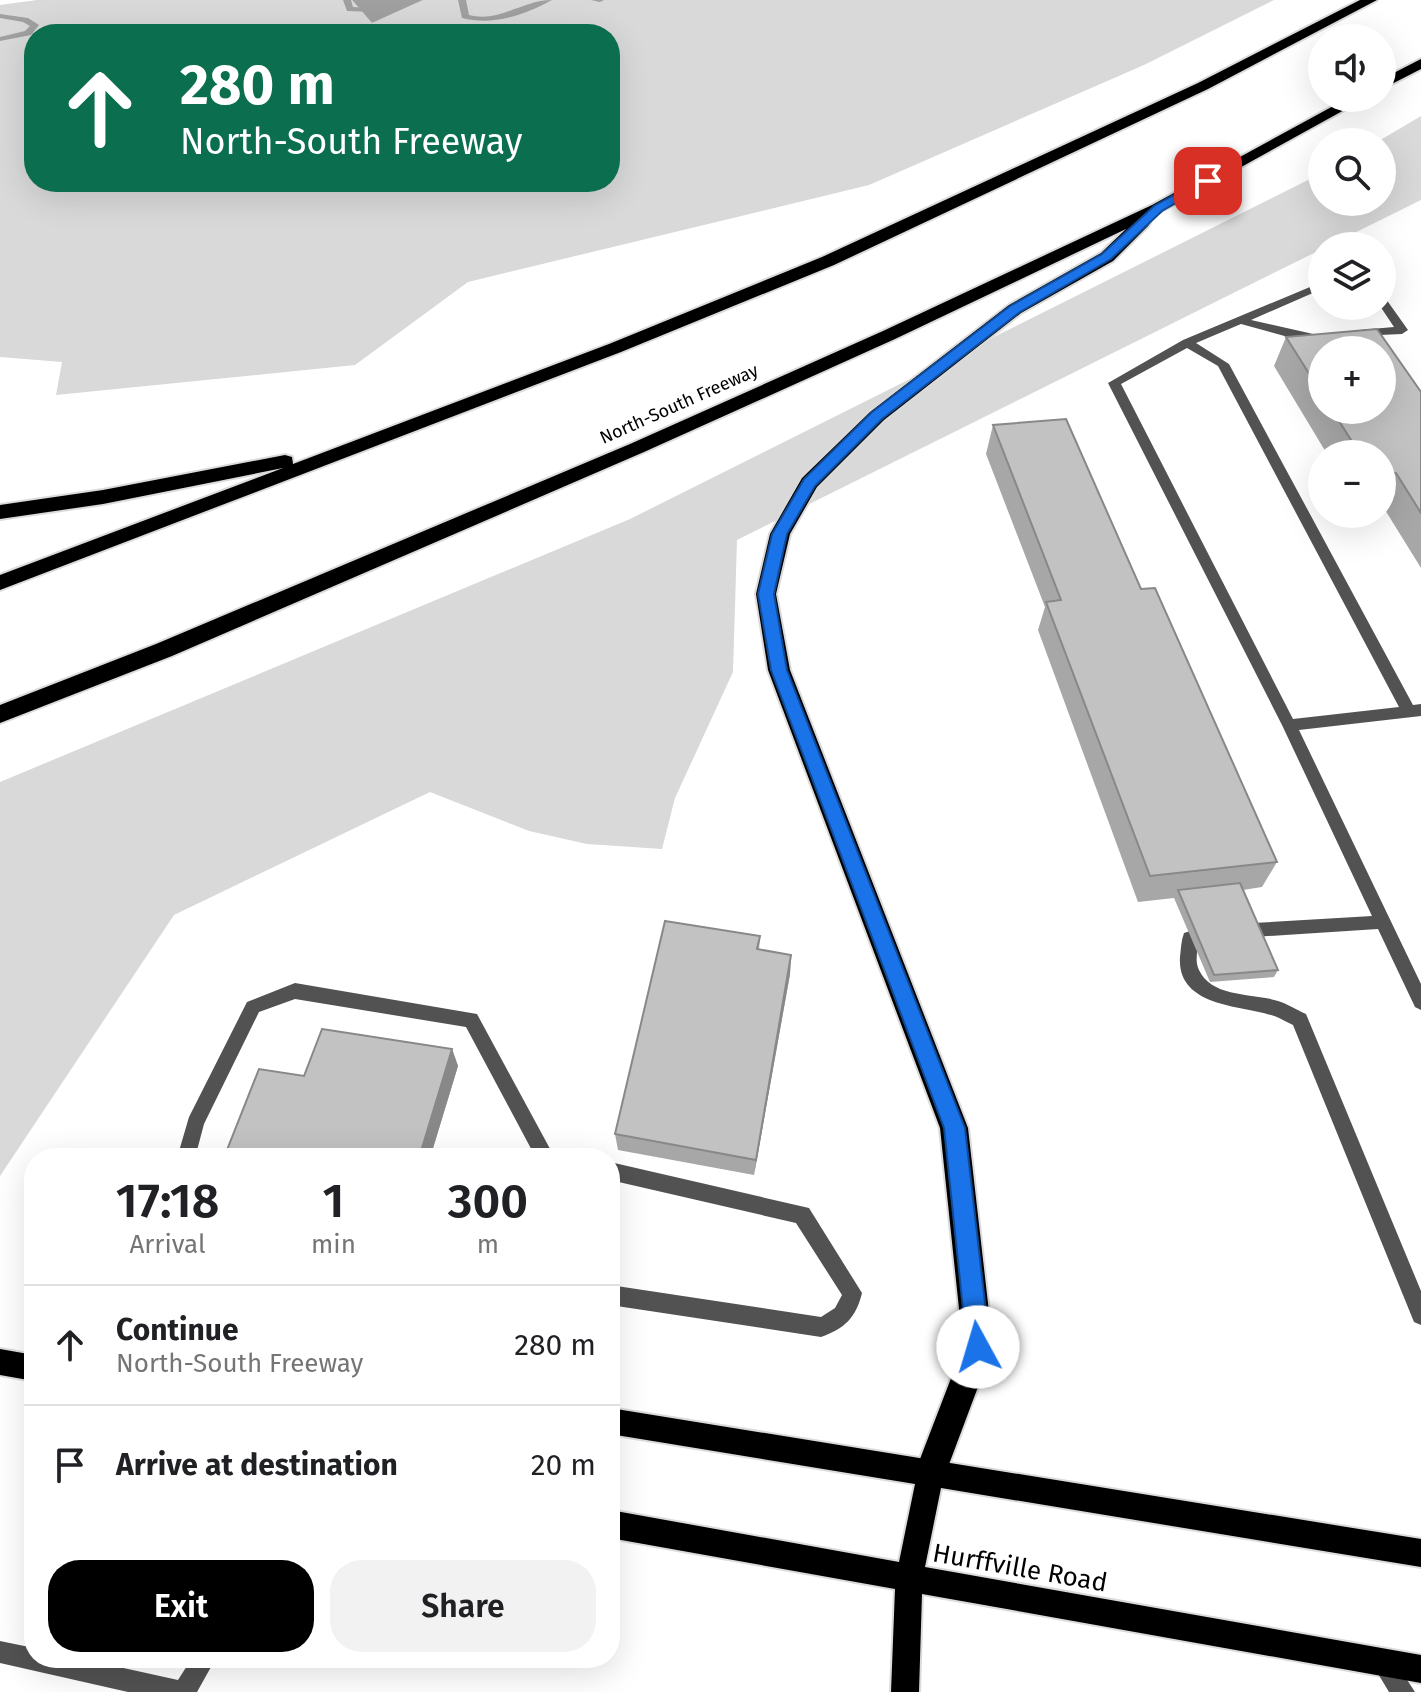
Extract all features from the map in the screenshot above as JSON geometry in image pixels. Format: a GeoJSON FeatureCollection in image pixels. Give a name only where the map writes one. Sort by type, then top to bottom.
{"type":"FeatureCollection","features":[{"type":"Feature","properties":{"kind":"highway"},"geometry":{"type":"LineString","coordinates":[[0,583],[615,348],[828,261],[1203,86],[1370,0]]}},
{"type":"Feature","properties":{"kind":"highway"},"geometry":{"type":"LineString","coordinates":[[1396,77],[1421,63]]}},
{"type":"Feature","properties":{"kind":"highway","name":"North-South Freeway"},"geometry":{"type":"LineString","coordinates":[[0,714],[164,650],[637,448],[1158,208],[1333,112]]}},
{"type":"Feature","properties":{"kind":"highway"},"geometry":{"type":"LineString","coordinates":[[931,1472],[978,1347],[954,1128],[779,670],[766,594],[780,534],[809,483],[866,427],[1015,309],[1107,257],[1158,208]]}},
{"type":"Feature","properties":{"kind":"highway"},"geometry":{"type":"LineString","coordinates":[[0,512],[103,497],[338,452]]}},
{"type":"Feature","properties":{"kind":"main road"},"geometry":{"type":"LineString","coordinates":[[0,1362],[24,1366]]}},
{"type":"Feature","properties":{"kind":"main road"},"geometry":{"type":"LineString","coordinates":[[620,1423],[1421,1553]]}},
{"type":"Feature","properties":{"kind":"main road"},"geometry":{"type":"LineString","coordinates":[[905,1692],[909,1579],[931,1472]]}},
{"type":"Feature","properties":{"kind":"main road","name":"Hurffville Road"},"geometry":{"type":"LineString","coordinates":[[620,1526],[1421,1669]]}},
{"type":"Feature","properties":{"kind":"lane"},"geometry":{"type":"LineString","coordinates":[[1308,291],[1187,343],[1114,383],[1289,725],[1421,1002]]}},
{"type":"Feature","properties":{"kind":"lane"},"geometry":{"type":"LineString","coordinates":[[1238,320],[1308,338]]}},
{"type":"Feature","properties":{"kind":"lane"},"geometry":{"type":"LineString","coordinates":[[1340,336],[1402,330],[1395,320]]}},
{"type":"Feature","properties":{"kind":"lane"},"geometry":{"type":"LineString","coordinates":[[1187,343],[1223,364],[1415,710],[1289,725]]}},
{"type":"Feature","properties":{"kind":"lane"},"geometry":{"type":"LineString","coordinates":[[1253,930],[1383,922]]}},
{"type":"Feature","properties":{"kind":"lane"},"geometry":{"type":"LineString","coordinates":[[1190,938],[1188,967],[1198,984],[1216,996],[1276,1008],[1300,1020],[1421,1315]]}},
{"type":"Feature","properties":{"kind":"lane"},"geometry":{"type":"LineString","coordinates":[[189,1148],[195,1123],[253,1007],[295,991],[471,1020],[543,1148]]}},
{"type":"Feature","properties":{"kind":"lane"},"geometry":{"type":"LineString","coordinates":[[620,1173],[802,1215],[852,1293],[851,1303],[839,1320],[821,1327],[620,1297]]}},
{"type":"Feature","properties":{"kind":"lane"},"geometry":{"type":"LineString","coordinates":[[0,1652],[24,1657]]}},
{"type":"Feature","properties":{"kind":"lane"},"geometry":{"type":"LineString","coordinates":[[1382,1662],[1403,1692]]}},
{"type":"Feature","properties":{"kind":"lane"},"geometry":{"type":"LineString","coordinates":[[73,1668],[183,1692]]}},
{"type":"Feature","properties":{"kind":"lane"},"geometry":{"type":"LineString","coordinates":[[183,1692],[187,1668]]}},
{"type":"Feature","properties":{"kind":"lane"},"geometry":{"type":"LineString","coordinates":[[183,1692],[199,1668]]}},
{"type":"Feature","properties":{"kind":"shaded area"},"geometry":{"type":"Polygon","coordinates":[[[37,0],[352,0],[372,23],[423,0],[1274,0],[1144,65],[869,185],[468,282],[355,365],[56,395],[62,362],[0,357],[0,5],[37,0]]]}},
{"type":"Feature","properties":{"kind":"shaded area"},"geometry":{"type":"Polygon","coordinates":[[[352,0],[423,0],[372,23],[352,0]]]}},
{"type":"Feature","properties":{"kind":"shaded area"},"geometry":{"type":"Polygon","coordinates":[[[1421,116],[1421,200],[1396,212],[1396,131],[1421,116]]]}},
{"type":"Feature","properties":{"kind":"shaded area"},"geometry":{"type":"Polygon","coordinates":[[[1308,180],[1308,216],[1389,216],[1356,232],[1308,232],[1308,256],[737,540],[733,672],[675,798],[662,849],[587,844],[529,831],[430,792],[174,915],[0,1176],[0,782],[630,519],[1308,180]]]}},
{"type":"Feature","properties":{"kind":"building"},"geometry":{"type":"Polygon","coordinates":[[[1377,329],[1382,336],[1308,336],[1308,372],[1286,337],[1377,329]]]}},
{"type":"Feature","properties":{"kind":"building"},"geometry":{"type":"Polygon","coordinates":[[[1396,356],[1421,392],[1421,513],[1396,473],[1396,440],[1351,440],[1341,424],[1396,424],[1396,356]]]}},
{"type":"Feature","properties":{"kind":"building"},"geometry":{"type":"Polygon","coordinates":[[[1066,419],[1141,589],[1155,588],[1277,862],[1150,876],[1046,602],[1061,600],[993,425],[1066,419]]]}},
{"type":"Feature","properties":{"kind":"building"},"geometry":{"type":"Polygon","coordinates":[[[1240,883],[1278,970],[1214,975],[1178,890],[1240,883]]]}},
{"type":"Feature","properties":{"kind":"building"},"geometry":{"type":"Polygon","coordinates":[[[665,921],[760,936],[757,949],[791,955],[756,1160],[615,1134],[665,921]]]}},
{"type":"Feature","properties":{"kind":"building"},"geometry":{"type":"Polygon","coordinates":[[[322,1029],[452,1049],[422,1148],[228,1148],[259,1069],[304,1076],[322,1029]]]}},
{"type":"Feature","properties":{"kind":"waterway"},"geometry":{"type":"LineString","coordinates":[[347,0],[350,9],[373,10],[394,0]]}},
{"type":"Feature","properties":{"kind":"waterway"},"geometry":{"type":"LineString","coordinates":[[462,0],[465,16],[476,19],[507,16],[548,0]]}},
{"type":"Feature","properties":{"kind":"waterway"},"geometry":{"type":"LineString","coordinates":[[595,0],[600,0]]}},
{"type":"Feature","properties":{"kind":"waterway"},"geometry":{"type":"LineString","coordinates":[[0,16],[33,24]]}},
{"type":"Feature","properties":{"kind":"waterway"},"geometry":{"type":"LineString","coordinates":[[0,39],[24,34]]}},
{"type":"Feature","properties":{"kind":"route"},"geometry":{"type":"LineString","coordinates":[[978,1347],[954,1128],[910,1006],[779,670],[766,594],[780,534],[809,483],[877,416],[1015,309],[1107,257],[1158,208],[1208,181]]}}]}
